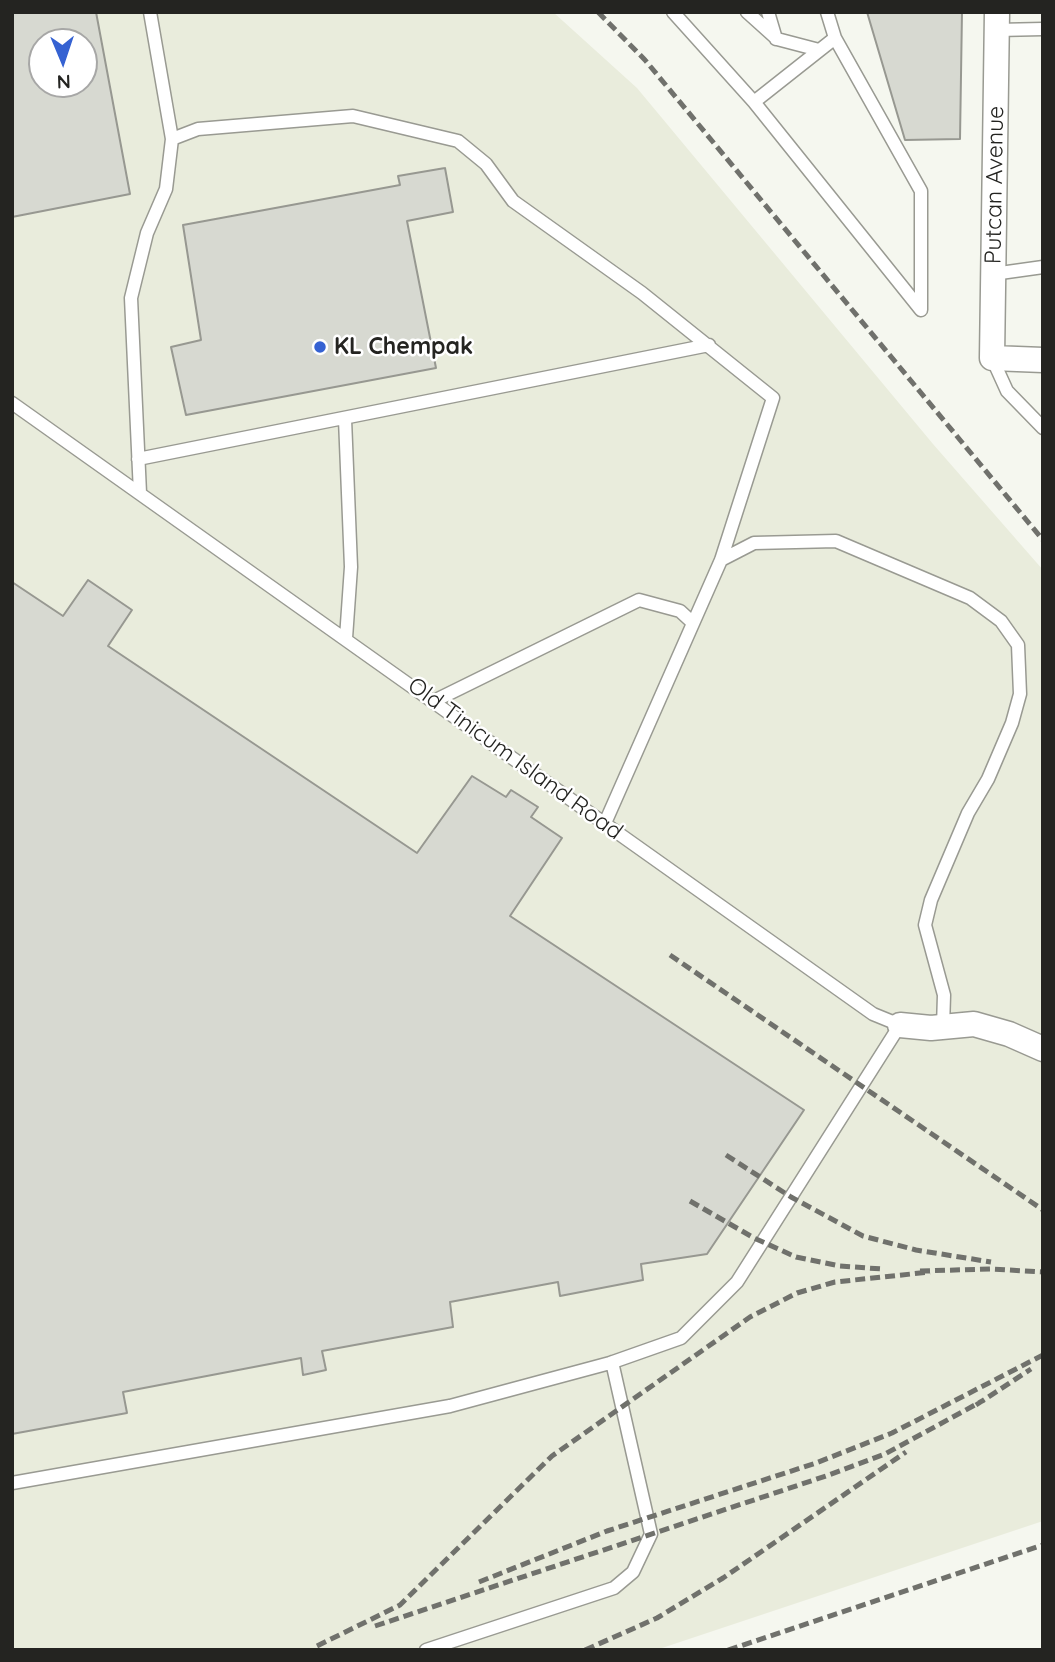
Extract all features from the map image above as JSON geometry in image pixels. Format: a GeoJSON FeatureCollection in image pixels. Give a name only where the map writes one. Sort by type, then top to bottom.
{"type":"FeatureCollection","features":[{"type":"Feature","properties":{"kind":"street","name":"Putcan Avenue"},"geometry":{"type":"LineString","coordinates":[[992,358],[997,21]]}},
{"type":"Feature","properties":{"kind":"street"},"geometry":{"type":"LineString","coordinates":[[992,358],[1043,360]]}},
{"type":"Feature","properties":{"kind":"street","name":"Old Tinicum Island Road"},"geometry":{"type":"LineString","coordinates":[[900,1025],[943,1027],[974,1024],[1009,1034],[1043,1049]]}},
{"type":"Feature","properties":{"kind":"lane"},"geometry":{"type":"LineString","coordinates":[[140,493],[131,298],[147,233],[166,189],[172,139],[150,12]]}},
{"type":"Feature","properties":{"kind":"lane"},"geometry":{"type":"LineString","coordinates":[[673,12],[754,102],[921,310],[921,191],[835,38],[827,12]]}},
{"type":"Feature","properties":{"kind":"lane"},"geometry":{"type":"LineString","coordinates":[[747,12],[777,39],[819,50]]}},
{"type":"Feature","properties":{"kind":"lane"},"geometry":{"type":"LineString","coordinates":[[768,12],[777,39]]}},
{"type":"Feature","properties":{"kind":"lane"},"geometry":{"type":"LineString","coordinates":[[997,21],[1043,29]]}},
{"type":"Feature","properties":{"kind":"lane"},"geometry":{"type":"LineString","coordinates":[[754,102],[835,38]]}},
{"type":"Feature","properties":{"kind":"lane"},"geometry":{"type":"LineString","coordinates":[[172,139],[198,129],[353,116],[458,141],[486,164],[513,201],[709,345],[773,398],[721,560],[605,823]]}},
{"type":"Feature","properties":{"kind":"lane"},"geometry":{"type":"LineString","coordinates":[[993,274],[1043,267]]}},
{"type":"Feature","properties":{"kind":"lane"},"geometry":{"type":"LineString","coordinates":[[138,459],[709,345]]}},
{"type":"Feature","properties":{"kind":"lane"},"geometry":{"type":"LineString","coordinates":[[992,358],[1007,391],[1043,428]]}},
{"type":"Feature","properties":{"kind":"lane","name":"Old Tinicum Island Road"},"geometry":{"type":"LineString","coordinates":[[12,404],[435,701],[873,1014],[900,1025]]}},
{"type":"Feature","properties":{"kind":"lane"},"geometry":{"type":"LineString","coordinates":[[345,419],[351,567],[346,638]]}},
{"type":"Feature","properties":{"kind":"lane"},"geometry":{"type":"LineString","coordinates":[[721,560],[754,543],[836,541],[970,598],[1001,621],[1018,645],[1020,694],[1012,723],[988,779],[968,813],[931,900],[925,925],[944,995],[943,1027]]}},
{"type":"Feature","properties":{"kind":"lane"},"geometry":{"type":"LineString","coordinates":[[435,701],[639,600],[680,611],[693,623]]}},
{"type":"Feature","properties":{"kind":"lane"},"geometry":{"type":"LineString","coordinates":[[12,1483],[450,1406],[612,1362],[681,1338],[737,1282],[900,1025]]}},
{"type":"Feature","properties":{"kind":"lane"},"geometry":{"type":"LineString","coordinates":[[426,1650],[614,1588],[633,1572],[651,1534],[612,1362]]}},
{"type":"Feature","properties":{"kind":"shaded area"},"geometry":{"type":"Polygon","coordinates":[[[12,12],[553,12],[637,88],[933,444],[1043,570],[1043,1521],[656,1650],[12,1650],[12,12]]]}},
{"type":"Feature","properties":{"kind":"building"},"geometry":{"type":"Polygon","coordinates":[[[12,12],[96,12],[130,194],[12,217],[12,12]]]}},
{"type":"Feature","properties":{"kind":"building"},"geometry":{"type":"Polygon","coordinates":[[[867,12],[962,12],[960,139],[905,140],[867,12]]]}},
{"type":"Feature","properties":{"kind":"building"},"geometry":{"type":"Polygon","coordinates":[[[445,168],[453,212],[407,221],[436,368],[186,415],[171,347],[201,340],[183,225],[400,185],[398,176],[445,168]]]}},
{"type":"Feature","properties":{"kind":"building"},"geometry":{"type":"Polygon","coordinates":[[[88,580],[132,610],[108,646],[417,853],[472,776],[506,797],[511,790],[538,807],[531,817],[562,838],[510,916],[804,1110],[707,1254],[641,1264],[643,1280],[560,1296],[558,1282],[450,1302],[453,1327],[322,1351],[326,1370],[303,1375],[301,1358],[123,1392],[127,1413],[12,1434],[12,582],[63,616],[88,580]]]}},
{"type":"Feature","properties":{"kind":"railway"},"geometry":{"type":"LineString","coordinates":[[598,12],[645,60],[1043,540]]}},
{"type":"Feature","properties":{"kind":"railway"},"geometry":{"type":"LineString","coordinates":[[670,955],[1043,1210]]}},
{"type":"Feature","properties":{"kind":"railway"},"geometry":{"type":"LineString","coordinates":[[726,1155],[791,1197],[863,1236],[916,1250],[991,1262]]}},
{"type":"Feature","properties":{"kind":"railway"},"geometry":{"type":"LineString","coordinates":[[690,1201],[754,1238],[796,1257],[840,1266],[882,1269]]}},
{"type":"Feature","properties":{"kind":"railway"},"geometry":{"type":"LineString","coordinates":[[920,1271],[991,1269],[1043,1272]]}},
{"type":"Feature","properties":{"kind":"railway"},"geometry":{"type":"LineString","coordinates":[[317,1646],[400,1605],[552,1456],[750,1317],[797,1293],[835,1282],[930,1272]]}},
{"type":"Feature","properties":{"kind":"railway"},"geometry":{"type":"LineString","coordinates":[[479,1582],[607,1531],[816,1463],[892,1433],[1043,1355]]}},
{"type":"Feature","properties":{"kind":"railway"},"geometry":{"type":"LineString","coordinates":[[976,1405],[1031,1369]]}},
{"type":"Feature","properties":{"kind":"railway"},"geometry":{"type":"LineString","coordinates":[[375,1626],[829,1475],[885,1454],[984,1400]]}},
{"type":"Feature","properties":{"kind":"railway"},"geometry":{"type":"LineString","coordinates":[[585,1650],[657,1618],[723,1578],[906,1452]]}},
{"type":"Feature","properties":{"kind":"railway"},"geometry":{"type":"LineString","coordinates":[[728,1650],[1043,1545]]}},
{"type":"Feature","properties":{"kind":"place","name":"KL Chempak"},"geometry":{"type":"Point","coordinates":[320,347]}}]}
